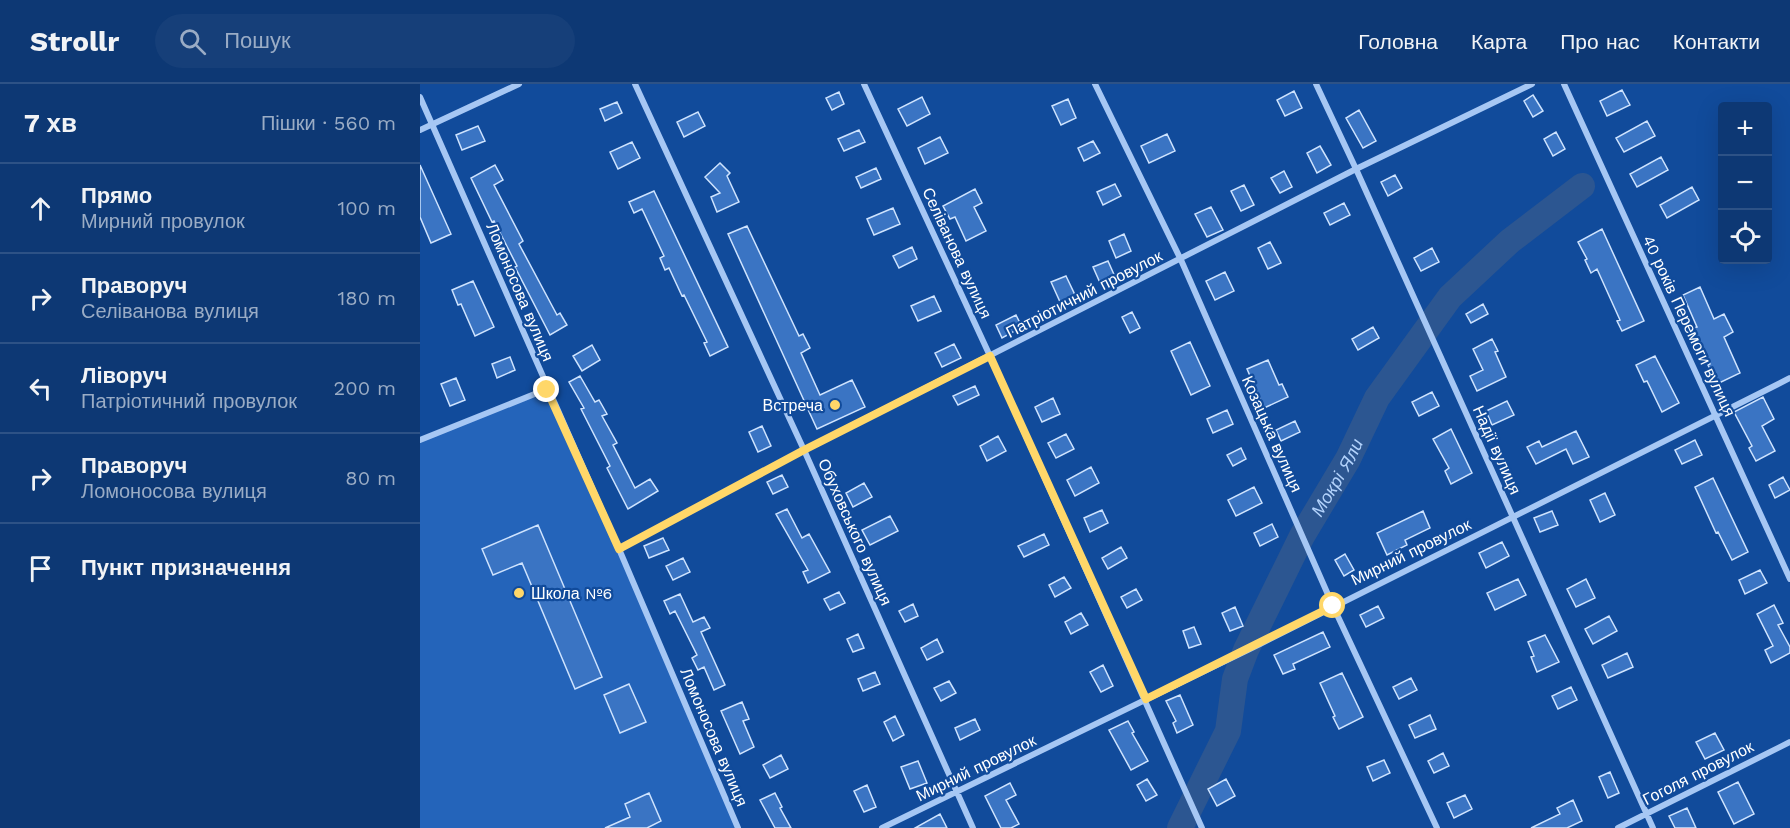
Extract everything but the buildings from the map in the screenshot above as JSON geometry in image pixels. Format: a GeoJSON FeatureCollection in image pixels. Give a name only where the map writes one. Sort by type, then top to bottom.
{"type":"FeatureCollection","features":[{"type":"Feature","properties":{"kind":"street"},"geometry":{"type":"LineString","coordinates":[[420,130],[519,84]]}},
{"type":"Feature","properties":{"kind":"street","name":"Обуховського вулиця"},"geometry":{"type":"LineString","coordinates":[[635,84],[804,450],[973,828]]}},
{"type":"Feature","properties":{"kind":"street","name":"Селіванова вулиця"},"geometry":{"type":"LineString","coordinates":[[864,84],[1146,699],[1202,828]]}},
{"type":"Feature","properties":{"kind":"street","name":"Козацька вулиця"},"geometry":{"type":"LineString","coordinates":[[1095,84],[1181,260],[1333,606],[1437,828]]}},
{"type":"Feature","properties":{"kind":"street","name":"Надії вулиця"},"geometry":{"type":"LineString","coordinates":[[1316,84],[1653,828]]}},
{"type":"Feature","properties":{"kind":"street","name":"Патріотичний провулок"},"geometry":{"type":"LineString","coordinates":[[619,549],[804,450],[1356,169],[1532,84]]}},
{"type":"Feature","properties":{"kind":"street","name":"40 років Перемоги вулиця"},"geometry":{"type":"LineString","coordinates":[[1564,84],[1790,579]]}},
{"type":"Feature","properties":{"kind":"street","name":"Ломоносова вулиця"},"geometry":{"type":"LineString","coordinates":[[420,97],[547,390],[619,549],[738,828]]}},
{"type":"Feature","properties":{"kind":"street","name":"Мирний провулок"},"geometry":{"type":"LineString","coordinates":[[882,828],[1513,518],[1790,378]]}},
{"type":"Feature","properties":{"kind":"street"},"geometry":{"type":"LineString","coordinates":[[420,440],[547,390]]}},
{"type":"Feature","properties":{"kind":"street","name":"Гоголя провулок"},"geometry":{"type":"LineString","coordinates":[[1618,828],[1790,742]]}},
{"type":"Feature","properties":{"kind":"shaded area","name":"Школа №6"},"geometry":{"type":"Polygon","coordinates":[[[547,389],[738,828],[420,828],[420,440],[547,389]]]}},
{"type":"Feature","properties":{"kind":"waterway","name":"Мокрі Яли"},"geometry":{"type":"LineString","coordinates":[[1180,828],[1228,731],[1235,679],[1246,650],[1302,536],[1348,459],[1377,398],[1450,297],[1510,241],[1582,186]]}},
{"type":"Feature","properties":{"kind":"place","name":"Встреча"},"geometry":{"type":"Point","coordinates":[835,405]}},
{"type":"Feature","properties":{"kind":"place","name":"Школа №6"},"geometry":{"type":"Point","coordinates":[519,593]}},
{"type":"Feature","properties":{"kind":"route"},"geometry":{"type":"LineString","coordinates":[[547,390],[619,549],[804,450],[990,356],[1146,699],[1333,606]]}}]}
